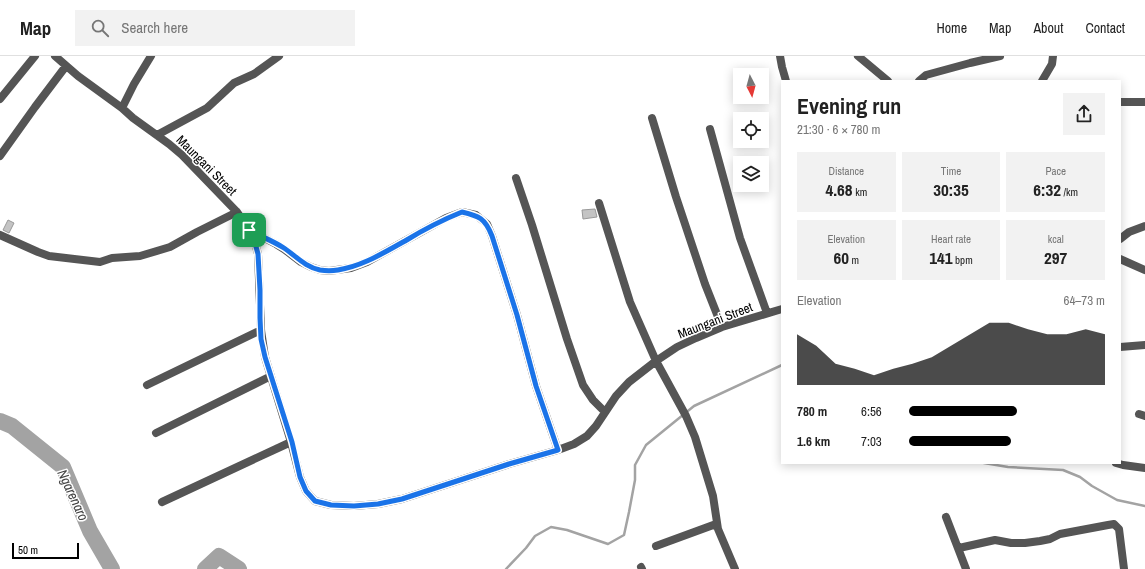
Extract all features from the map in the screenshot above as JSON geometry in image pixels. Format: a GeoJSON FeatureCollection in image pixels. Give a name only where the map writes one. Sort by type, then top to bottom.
{"type":"FeatureCollection","features":[{"type":"Feature","properties":{"kind":"street"},"geometry":{"type":"LineString","coordinates":[[0,99],[35,56]]}},
{"type":"Feature","properties":{"kind":"street"},"geometry":{"type":"LineString","coordinates":[[122,108],[134,84],[151,56]]}},
{"type":"Feature","properties":{"kind":"street"},"geometry":{"type":"LineString","coordinates":[[157,135],[207,108],[234,83],[254,74],[279,56]]}},
{"type":"Feature","properties":{"kind":"street"},"geometry":{"type":"LineString","coordinates":[[780,56],[786,80]]}},
{"type":"Feature","properties":{"kind":"street"},"geometry":{"type":"LineString","coordinates":[[858,56],[887,80]]}},
{"type":"Feature","properties":{"kind":"street"},"geometry":{"type":"LineString","coordinates":[[920,80],[926,75],[1000,56]]}},
{"type":"Feature","properties":{"kind":"street"},"geometry":{"type":"LineString","coordinates":[[1043,80],[1052,64],[1053,56]]}},
{"type":"Feature","properties":{"kind":"street"},"geometry":{"type":"LineString","coordinates":[[0,156],[35,107],[62,60]]}},
{"type":"Feature","properties":{"kind":"street","name":"Maungani Street"},"geometry":{"type":"LineString","coordinates":[[62,60],[122,108],[132,118],[157,135],[182,155],[237,212],[249,230],[258,254],[261,330],[265,357],[292,442],[300,477],[306,491],[315,501],[331,505],[354,506],[378,504],[402,499],[574,444],[587,436],[596,426],[616,396],[629,382],[677,347],[722,327],[781,309]]}},
{"type":"Feature","properties":{"kind":"street"},"geometry":{"type":"LineString","coordinates":[[1121,102],[1145,102]]}},
{"type":"Feature","properties":{"kind":"street"},"geometry":{"type":"LineString","coordinates":[[652,118],[676,198],[705,284],[722,327]]}},
{"type":"Feature","properties":{"kind":"street"},"geometry":{"type":"LineString","coordinates":[[710,129],[740,238],[767,313]]}},
{"type":"Feature","properties":{"kind":"street"},"geometry":{"type":"LineString","coordinates":[[516,178],[532,224],[566,339],[583,384],[592,400],[605,412]]}},
{"type":"Feature","properties":{"kind":"street"},"geometry":{"type":"LineString","coordinates":[[599,203],[630,302],[656,361],[686,416],[695,437],[713,496],[716,524],[735,569]]}},
{"type":"Feature","properties":{"kind":"street"},"geometry":{"type":"LineString","coordinates":[[0,235],[49,256],[100,262],[112,258],[140,256],[170,247],[196,232],[237,212]]}},
{"type":"Feature","properties":{"kind":"street"},"geometry":{"type":"LineString","coordinates":[[249,230],[276,244],[301,262],[320,270],[329,271],[351,268],[367,262],[446,218],[462,212],[476,215],[487,224],[492,236],[517,315],[536,386],[558,450]]}},
{"type":"Feature","properties":{"kind":"street"},"geometry":{"type":"LineString","coordinates":[[1121,238],[1129,232],[1145,226]]}},
{"type":"Feature","properties":{"kind":"street"},"geometry":{"type":"LineString","coordinates":[[1121,259],[1145,270]]}},
{"type":"Feature","properties":{"kind":"street"},"geometry":{"type":"LineString","coordinates":[[147,385],[261,330]]}},
{"type":"Feature","properties":{"kind":"street"},"geometry":{"type":"LineString","coordinates":[[1121,347],[1145,344]]}},
{"type":"Feature","properties":{"kind":"street"},"geometry":{"type":"LineString","coordinates":[[156,433],[271,376]]}},
{"type":"Feature","properties":{"kind":"street"},"geometry":{"type":"LineString","coordinates":[[162,502],[292,442]]}},
{"type":"Feature","properties":{"kind":"street"},"geometry":{"type":"LineString","coordinates":[[1120,464],[1145,468]]}},
{"type":"Feature","properties":{"kind":"street"},"geometry":{"type":"LineString","coordinates":[[946,517],[966,569]]}},
{"type":"Feature","properties":{"kind":"street"},"geometry":{"type":"LineString","coordinates":[[656,546],[716,524]]}},
{"type":"Feature","properties":{"kind":"street"},"geometry":{"type":"LineString","coordinates":[[959,548],[994,540],[1011,543],[1025,543],[1050,539],[1060,534],[1114,524],[1119,529],[1124,569]]}},
{"type":"Feature","properties":{"kind":"building"},"geometry":{"type":"Polygon","coordinates":[[[595,209],[597,217],[583,219],[582,210],[595,209]]]}},
{"type":"Feature","properties":{"kind":"building"},"geometry":{"type":"Polygon","coordinates":[[[8,220],[14,223],[9,233],[3,230],[8,220]]]}},
{"type":"Feature","properties":{"kind":"waterway"},"geometry":{"type":"LineString","coordinates":[[506,569],[535,536],[551,527],[567,530],[608,544],[624,535],[635,480],[635,465],[646,445],[694,406],[781,365]]}},
{"type":"Feature","properties":{"kind":"waterway","name":"Ngarenaro"},"geometry":{"type":"LineString","coordinates":[[0,421],[12,426],[63,467],[90,531],[112,569]]}},
{"type":"Feature","properties":{"kind":"waterway"},"geometry":{"type":"LineString","coordinates":[[990,464],[1008,467],[1063,470],[1080,477],[1092,486],[1117,500],[1145,506]]}},
{"type":"Feature","properties":{"kind":"waterway","name":"Ngarenaro"},"geometry":{"type":"LineString","coordinates":[[205,569],[219,556],[239,569]]}},
{"type":"Feature","properties":{"kind":"route"},"geometry":{"type":"LineString","coordinates":[[462,212],[476,215],[487,224],[492,236],[517,315],[536,386],[558,450],[509,464],[402,499],[378,504],[354,506],[331,505],[315,501],[306,491],[300,477],[292,442],[265,357],[261,339],[258,254],[249,230],[276,244],[301,262],[320,270],[329,271],[351,268],[367,262],[446,218],[462,212]]}}]}
